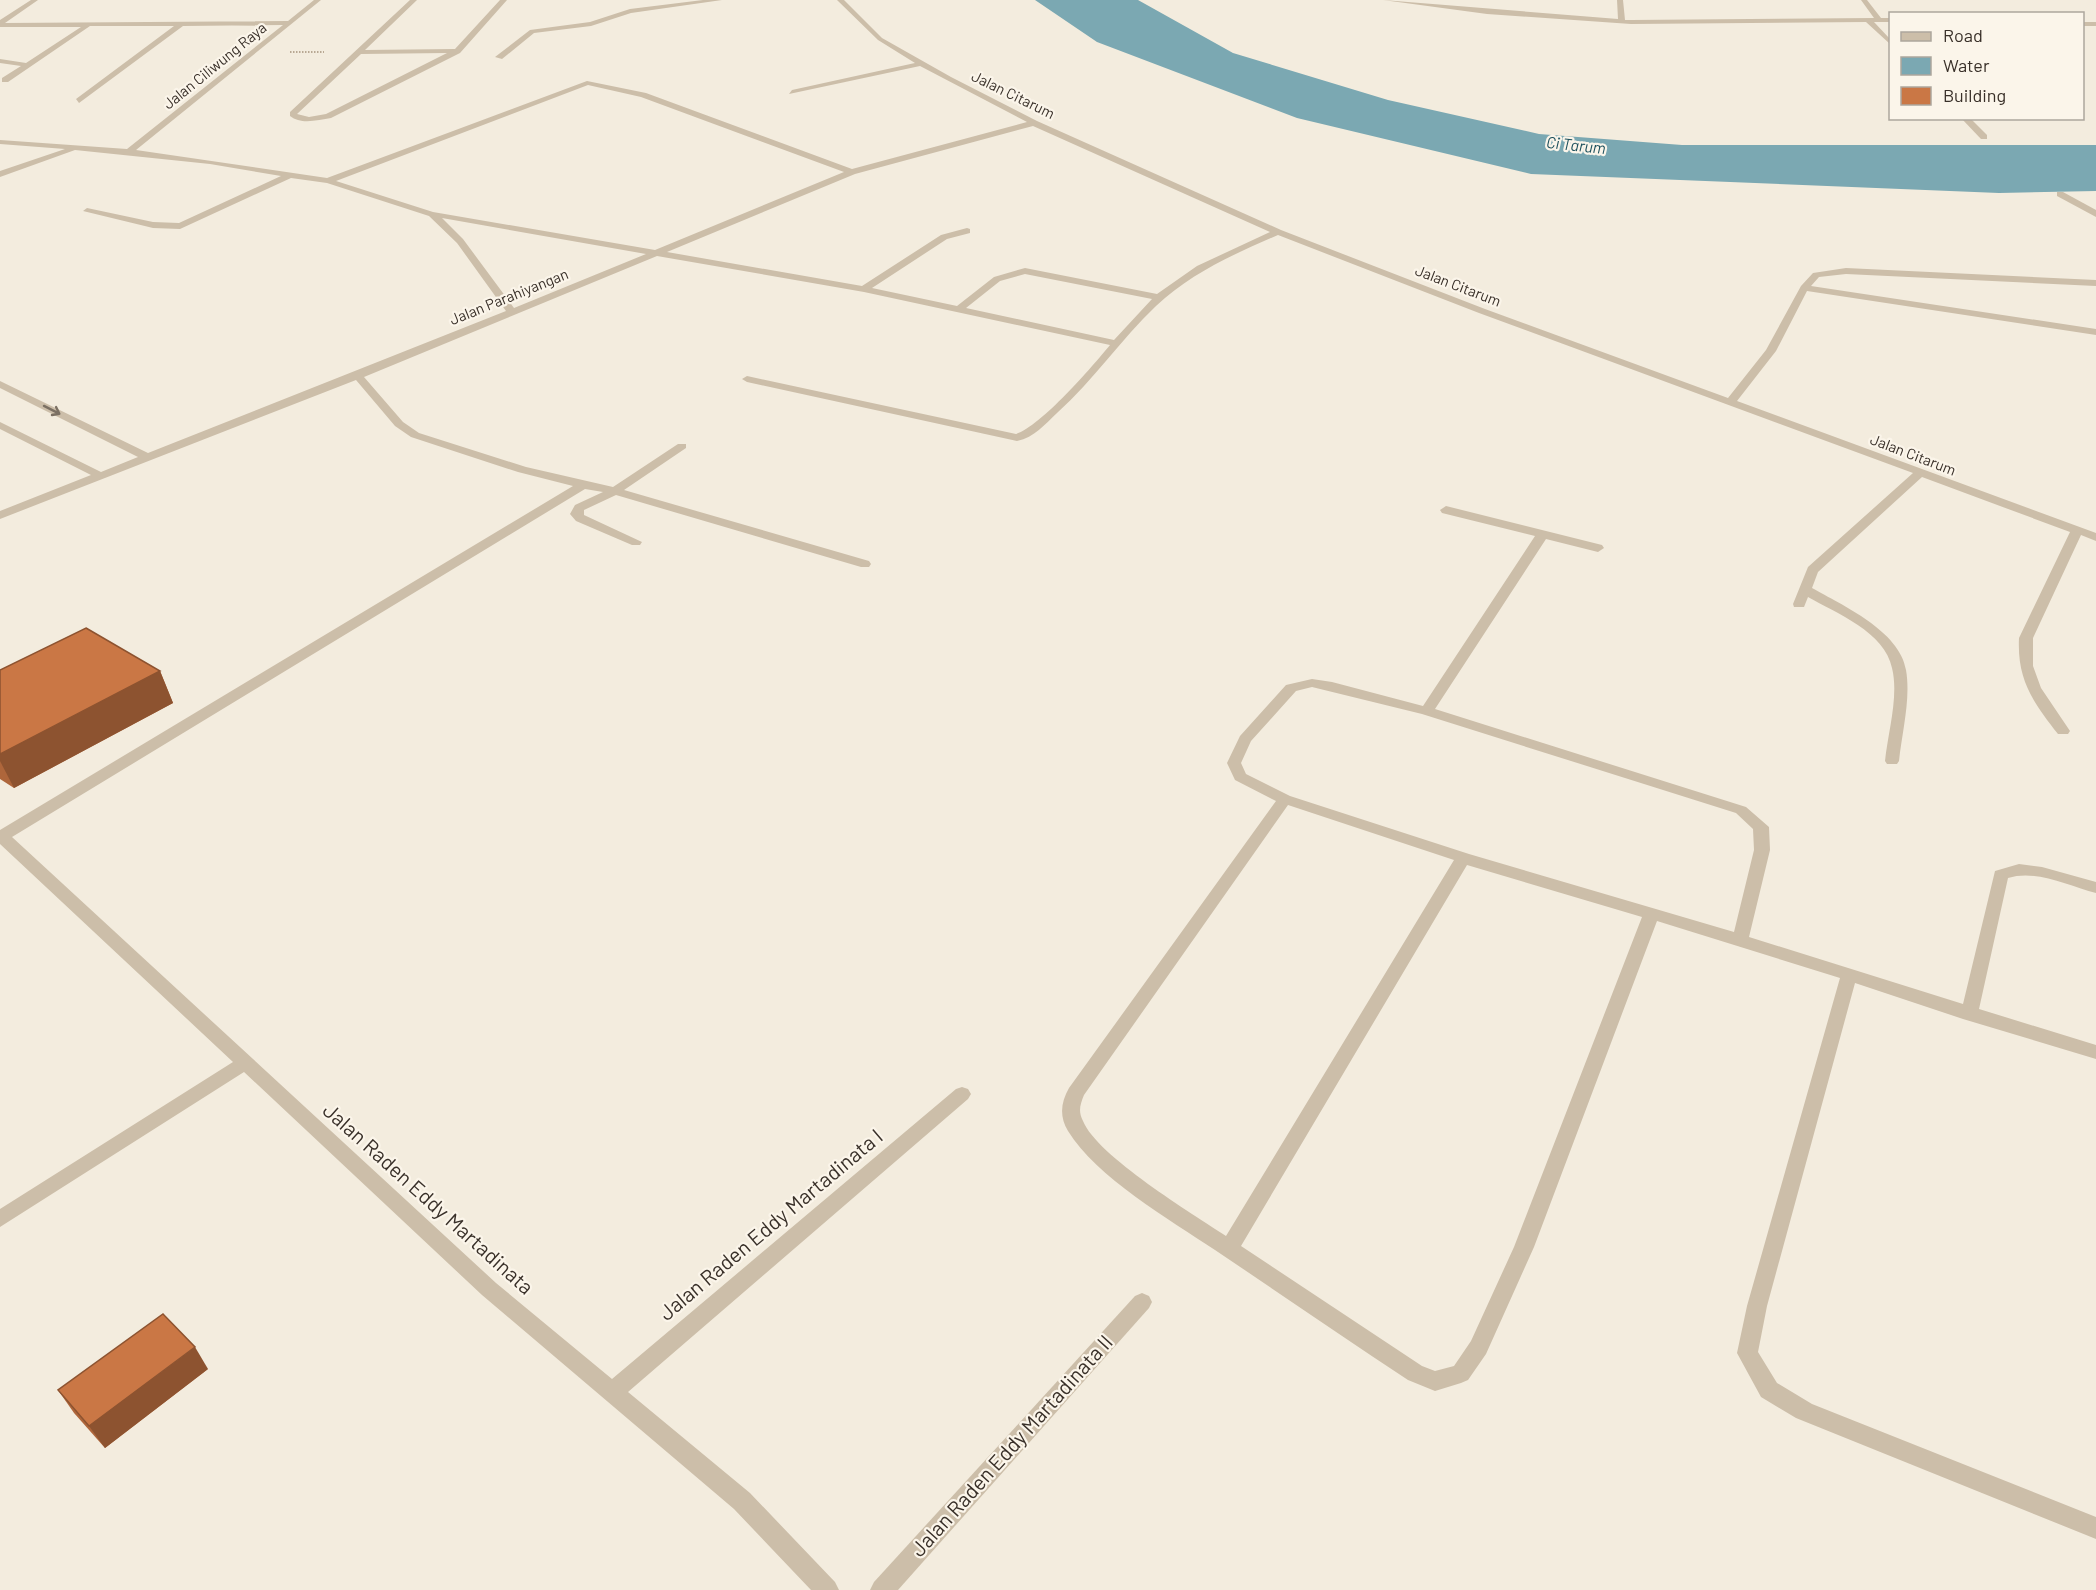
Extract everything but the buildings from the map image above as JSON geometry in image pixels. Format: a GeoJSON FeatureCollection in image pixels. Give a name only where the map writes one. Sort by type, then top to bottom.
{"type":"FeatureCollection","features":[{"type":"Feature","properties":{"kind":"street"},"geometry":{"type":"LineString","coordinates":[[0,24],[34,0]]}},
{"type":"Feature","properties":{"kind":"street","name":"Jalan Ciliwung Raya"},"geometry":{"type":"LineString","coordinates":[[129,152],[318,0]]}},
{"type":"Feature","properties":{"kind":"street"},"geometry":{"type":"LineString","coordinates":[[414,0],[294,114],[309,120],[326,117],[457,51],[504,0]]}},
{"type":"Feature","properties":{"kind":"street"},"geometry":{"type":"LineString","coordinates":[[499,57],[532,31],[591,24],[630,11],[718,0]]}},
{"type":"Feature","properties":{"kind":"street","name":"Jalan Citarum"},"geometry":{"type":"LineString","coordinates":[[840,0],[880,39],[919,64],[1034,123],[1278,232],[1482,311],[1731,401],[1919,474],[2096,537]]}},
{"type":"Feature","properties":{"kind":"street"},"geometry":{"type":"LineString","coordinates":[[1386,0],[1487,12],[1622,21],[1708,23],[1889,20]]}},
{"type":"Feature","properties":{"kind":"street"},"geometry":{"type":"LineString","coordinates":[[1620,0],[1622,21]]}},
{"type":"Feature","properties":{"kind":"street"},"geometry":{"type":"LineString","coordinates":[[1864,0],[1879,20]]}},
{"type":"Feature","properties":{"kind":"street"},"geometry":{"type":"LineString","coordinates":[[1868,20],[1889,41]]}},
{"type":"Feature","properties":{"kind":"street"},"geometry":{"type":"LineString","coordinates":[[79,101],[182,23]]}},
{"type":"Feature","properties":{"kind":"street"},"geometry":{"type":"LineString","coordinates":[[0,24],[288,23]]}},
{"type":"Feature","properties":{"kind":"street"},"geometry":{"type":"LineString","coordinates":[[5,80],[89,24]]}},
{"type":"Feature","properties":{"kind":"street"},"geometry":{"type":"LineString","coordinates":[[361,51],[457,51]]}},
{"type":"Feature","properties":{"kind":"street"},"geometry":{"type":"LineString","coordinates":[[0,60],[27,65]]}},
{"type":"Feature","properties":{"kind":"street"},"geometry":{"type":"LineString","coordinates":[[792,92],[919,64]]}},
{"type":"Feature","properties":{"kind":"street"},"geometry":{"type":"LineString","coordinates":[[328,181],[587,83],[643,94],[852,172]]}},
{"type":"Feature","properties":{"kind":"street"},"geometry":{"type":"LineString","coordinates":[[1967,120],[1984,137]]}},
{"type":"Feature","properties":{"kind":"street","name":"Jalan Parahiyangan"},"geometry":{"type":"LineString","coordinates":[[0,515],[358,376],[852,172],[1034,123]]}},
{"type":"Feature","properties":{"kind":"street"},"geometry":{"type":"LineString","coordinates":[[0,142],[129,152],[328,181],[432,214],[864,289],[1115,343]]}},
{"type":"Feature","properties":{"kind":"street"},"geometry":{"type":"LineString","coordinates":[[0,174],[77,148]]}},
{"type":"Feature","properties":{"kind":"street"},"geometry":{"type":"LineString","coordinates":[[87,211],[153,225],[180,226],[290,175]]}},
{"type":"Feature","properties":{"kind":"street"},"geometry":{"type":"LineString","coordinates":[[2060,194],[2096,214]]}},
{"type":"Feature","properties":{"kind":"street"},"geometry":{"type":"LineString","coordinates":[[432,214],[460,241],[511,311]]}},
{"type":"Feature","properties":{"kind":"street"},"geometry":{"type":"LineString","coordinates":[[864,289],[944,237],[967,231]]}},
{"type":"Feature","properties":{"kind":"street"},"geometry":{"type":"LineString","coordinates":[[747,379],[1003,437],[1017,438],[1029,434],[1090,375],[1131,323],[1158,297],[1178,282],[1219,258],[1278,232]]}},
{"type":"Feature","properties":{"kind":"street"},"geometry":{"type":"LineString","coordinates":[[958,309],[999,275],[1011,271],[1025,271],[1158,297]]}},
{"type":"Feature","properties":{"kind":"street"},"geometry":{"type":"LineString","coordinates":[[1731,401],[1771,351],[1804,288],[1816,275],[1846,271],[2096,283]]}},
{"type":"Feature","properties":{"kind":"street"},"geometry":{"type":"LineString","coordinates":[[1804,288],[2096,332]]}},
{"type":"Feature","properties":{"kind":"street"},"geometry":{"type":"LineString","coordinates":[[358,376],[399,424],[416,435],[522,470],[615,491],[865,564]]}},
{"type":"Feature","properties":{"kind":"street"},"geometry":{"type":"LineString","coordinates":[[0,384],[147,457]]}},
{"type":"Feature","properties":{"kind":"street"},"geometry":{"type":"LineString","coordinates":[[0,424],[99,475]]}},
{"type":"Feature","properties":{"kind":"street"},"geometry":{"type":"LineString","coordinates":[[636,542],[576,514],[579,508],[615,491],[682,446]]}},
{"type":"Feature","properties":{"kind":"street"},"geometry":{"type":"LineString","coordinates":[[1799,604],[1812,570],[1919,474]]}},
{"type":"Feature","properties":{"kind":"street"},"geometry":{"type":"LineString","coordinates":[[1,836],[583,485]]}},
{"type":"Feature","properties":{"kind":"street"},"geometry":{"type":"LineString","coordinates":[[1446,510],[1598,548]]}},
{"type":"Feature","properties":{"kind":"street"},"geometry":{"type":"LineString","coordinates":[[2063,731],[2034,695],[2024,657],[2026,638],[2077,530]]}},
{"type":"Feature","properties":{"kind":"street"},"geometry":{"type":"LineString","coordinates":[[1427,711],[1543,534]]}},
{"type":"Feature","properties":{"kind":"street"},"geometry":{"type":"LineString","coordinates":[[1804,589],[1867,626],[1894,653],[1899,668],[1893,761]]}},
{"type":"Feature","properties":{"kind":"street"},"geometry":{"type":"LineString","coordinates":[[1740,940],[1762,850],[1761,827],[1741,810],[1427,711],[1332,686],[1312,683],[1291,688],[1245,739],[1234,764],[1240,777],[1285,799],[1463,858],[1740,940],[1969,1014],[2096,1052]]}},
{"type":"Feature","properties":{"kind":"street"},"geometry":{"type":"LineString","coordinates":[[1285,799],[1076,1093],[1070,1111],[1075,1126],[1105,1162],[1228,1249],[1415,1373],[1435,1381],[1461,1373],[1479,1347],[1524,1247],[1651,915]]}},
{"type":"Feature","properties":{"kind":"street","name":"Jalan Raden Eddy Martadinata"},"geometry":{"type":"LineString","coordinates":[[1,836],[489,1289],[742,1501],[827,1590]]}},
{"type":"Feature","properties":{"kind":"street"},"geometry":{"type":"LineString","coordinates":[[1228,1249],[1463,858]]}},
{"type":"Feature","properties":{"kind":"street"},"geometry":{"type":"LineString","coordinates":[[1969,1014],[2001,875],[2019,869],[2042,872],[2096,888]]}},
{"type":"Feature","properties":{"kind":"street"},"geometry":{"type":"LineString","coordinates":[[1849,975],[1757,1306],[1747,1353],[1769,1390],[1804,1411],[2096,1528]]}},
{"type":"Feature","properties":{"kind":"street"},"geometry":{"type":"LineString","coordinates":[[0,1219],[245,1063]]}},
{"type":"Feature","properties":{"kind":"street","name":"Jalan Raden Eddy Martadinata I"},"geometry":{"type":"LineString","coordinates":[[612,1392],[962,1094]]}},
{"type":"Feature","properties":{"kind":"street","name":"Jalan Raden Eddy Martadinata II"},"geometry":{"type":"LineString","coordinates":[[882,1590],[1142,1302]]}},
{"type":"Feature","properties":{"kind":"path"},"geometry":{"type":"LineString","coordinates":[[252,52],[361,51]]}},
{"type":"Feature","properties":{"kind":"water","name":"Ci Tarum"},"geometry":{"type":"Polygon","coordinates":[[[1035,0],[1138,0],[1233,53],[1388,100],[1539,134],[1682,145],[2096,145],[2096,191],[1999,193],[1531,174],[1297,118],[1097,42],[1035,0]]]}}]}
